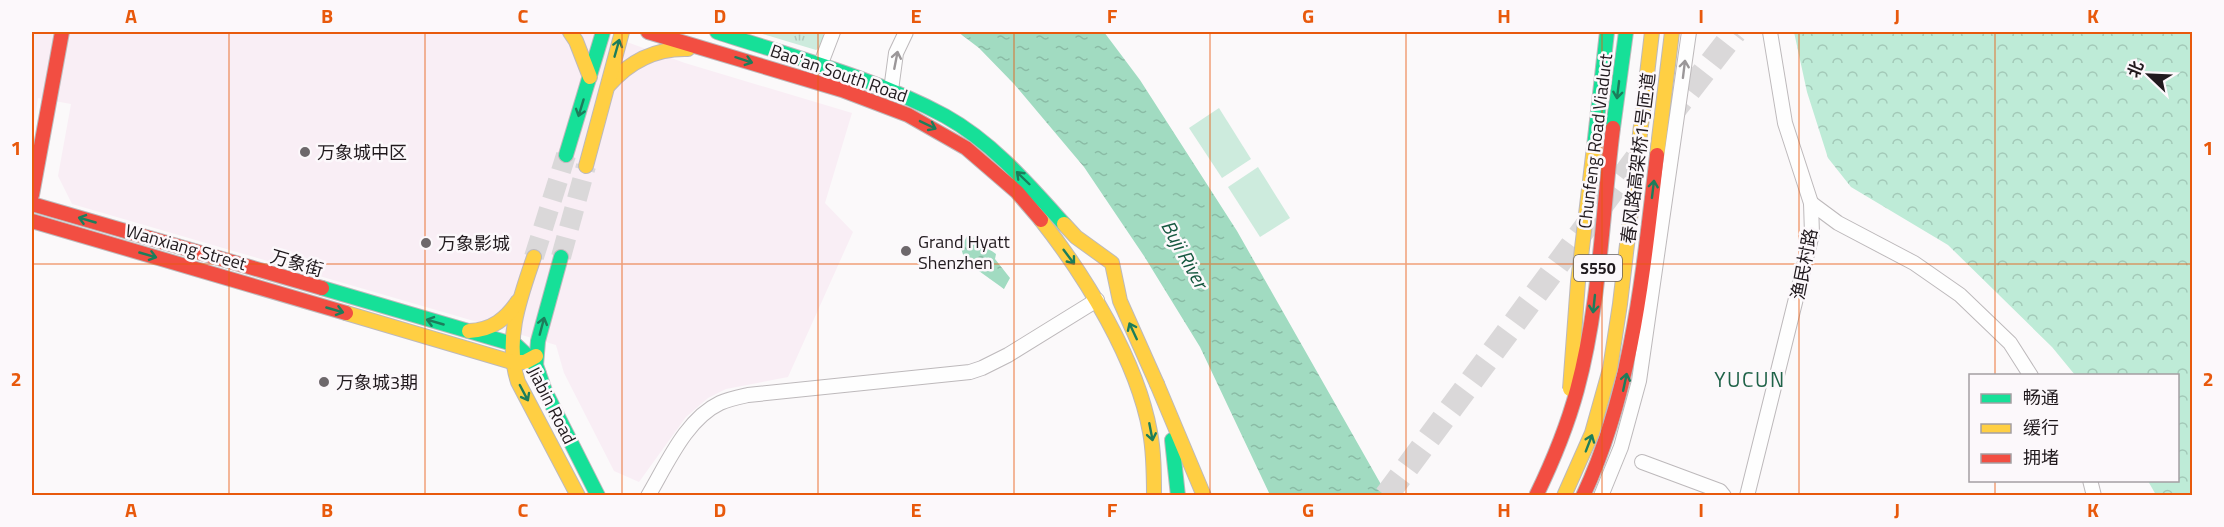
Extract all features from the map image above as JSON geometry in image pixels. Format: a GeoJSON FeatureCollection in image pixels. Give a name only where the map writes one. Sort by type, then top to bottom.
{"type":"FeatureCollection","features":[{"type":"Feature","properties":{"kind":"main road"},"geometry":{"type":"LineString","coordinates":[[32,195],[62,32]]}},
{"type":"Feature","properties":{"kind":"main road"},"geometry":{"type":"LineString","coordinates":[[570,32],[590,77]]}},
{"type":"Feature","properties":{"kind":"main road"},"geometry":{"type":"LineString","coordinates":[[566,155],[603,32]]}},
{"type":"Feature","properties":{"kind":"main road"},"geometry":{"type":"LineString","coordinates":[[586,166],[622,32]]}},
{"type":"Feature","properties":{"kind":"main road","name":"Bao'an South Road"},"geometry":{"type":"LineString","coordinates":[[648,32],[882,104],[940,131],[986,165],[1015,192],[1056,240],[1097,300],[1131,371],[1146,413],[1152,434],[1155,460],[1154,495]]}},
{"type":"Feature","properties":{"kind":"main road","name":"Bao'an South Road"},"geometry":{"type":"LineString","coordinates":[[717,32],[891,90],[939,112],[976,137],[1028,184],[1076,237],[1112,263],[1120,301],[1156,384]]}},
{"type":"Feature","properties":{"kind":"main road"},"geometry":{"type":"LineString","coordinates":[[734,32],[760,45]]}},
{"type":"Feature","properties":{"kind":"main road"},"geometry":{"type":"LineString","coordinates":[[1557,452],[1570,391],[1578,282],[1607,32]]}},
{"type":"Feature","properties":{"kind":"main road","name":"Chunfeng Road Viaduct"},"geometry":{"type":"LineString","coordinates":[[1536,495],[1571,416],[1589,345],[1626,32]]}},
{"type":"Feature","properties":{"kind":"main road","name":"S550"},"geometry":{"type":"LineString","coordinates":[[1564,495],[1583,456],[1606,392],[1614,349],[1652,32]]}},
{"type":"Feature","properties":{"kind":"main road","name":"春风路高架桥1号匝道"},"geometry":{"type":"LineString","coordinates":[[1583,495],[1597,467],[1616,417],[1629,363],[1646,248],[1672,32]]}},
{"type":"Feature","properties":{"kind":"main road"},"geometry":{"type":"LineString","coordinates":[[606,90],[620,73],[646,56],[667,49],[706,48]]}},
{"type":"Feature","properties":{"kind":"main road","name":"万象街"},"geometry":{"type":"LineString","coordinates":[[32,204],[520,347],[534,358],[538,374]]}},
{"type":"Feature","properties":{"kind":"main road","name":"Wanxiang Street"},"geometry":{"type":"LineString","coordinates":[[32,221],[512,362],[521,363],[534,358]]}},
{"type":"Feature","properties":{"kind":"main road","name":"Jiabin Road"},"geometry":{"type":"LineString","coordinates":[[534,257],[511,344],[512,362],[518,382],[578,495]]}},
{"type":"Feature","properties":{"kind":"main road","name":"Jiabin Road"},"geometry":{"type":"LineString","coordinates":[[534,358],[561,257]]}},
{"type":"Feature","properties":{"kind":"main road"},"geometry":{"type":"LineString","coordinates":[[462,330],[485,330],[501,322],[516,304],[527,279]]}},
{"type":"Feature","properties":{"kind":"main road","name":"Jiabin Road"},"geometry":{"type":"LineString","coordinates":[[538,374],[598,495]]}},
{"type":"Feature","properties":{"kind":"main road"},"geometry":{"type":"LineString","coordinates":[[1156,384],[1204,495]]}},
{"type":"Feature","properties":{"kind":"main road"},"geometry":{"type":"LineString","coordinates":[[1156,384],[1171,435],[1178,495]]}},
{"type":"Feature","properties":{"kind":"street"},"geometry":{"type":"LineString","coordinates":[[820,66],[833,32]]}},
{"type":"Feature","properties":{"kind":"street"},"geometry":{"type":"LineString","coordinates":[[891,90],[896,53],[906,32]]}},
{"type":"Feature","properties":{"kind":"street"},"geometry":{"type":"LineString","coordinates":[[1601,495],[1622,447],[1639,381],[1689,32]]}},
{"type":"Feature","properties":{"kind":"street","name":"渔民村路"},"geometry":{"type":"LineString","coordinates":[[1747,495],[1809,251],[1813,226],[1811,203],[1785,123],[1770,32]]}},
{"type":"Feature","properties":{"kind":"street"},"geometry":{"type":"LineString","coordinates":[[1811,203],[1838,224],[1914,263],[1960,296],[2010,343],[2030,374]]}},
{"type":"Feature","properties":{"kind":"street"},"geometry":{"type":"LineString","coordinates":[[648,495],[690,429],[700,417],[721,402],[748,395],[970,372],[1008,355],[1097,300]]}},
{"type":"Feature","properties":{"kind":"street"},"geometry":{"type":"LineString","coordinates":[[1642,462],[1720,491],[1724,495]]}},
{"type":"Feature","properties":{"kind":"shaded area"},"geometry":{"type":"Polygon","coordinates":[[[32,32],[599,32],[685,63],[852,113],[825,203],[853,232],[788,377],[726,389],[708,398],[686,417],[639,482],[614,471],[564,373],[556,345],[72,204],[58,176],[71,104],[38,98],[32,135],[32,32]]]}},
{"type":"Feature","properties":{"kind":"green space"},"geometry":{"type":"Polygon","coordinates":[[[756,32],[823,32],[823,37],[816,50],[756,32]]]}},
{"type":"Feature","properties":{"kind":"green space"},"geometry":{"type":"Polygon","coordinates":[[[1794,32],[2192,32],[2192,495],[2156,495],[2149,482],[2179,482],[2179,374],[2074,374],[2052,347],[1948,245],[1851,187],[1828,158],[1807,92],[1794,32]]]}},
{"type":"Feature","properties":{"kind":"green space"},"geometry":{"type":"Polygon","coordinates":[[[1219,108],[1251,159],[1222,178],[1189,128],[1219,108]]]}},
{"type":"Feature","properties":{"kind":"green space"},"geometry":{"type":"Polygon","coordinates":[[[1258,167],[1290,218],[1260,237],[1228,187],[1258,167]]]}},
{"type":"Feature","properties":{"kind":"water","name":"Buji River"},"geometry":{"type":"Polygon","coordinates":[[[958,32],[1104,32],[1140,80],[1237,231],[1387,495],[1270,495],[1200,347],[1144,256],[1084,167],[1014,84],[979,48],[958,32]]]}},
{"type":"Feature","properties":{"kind":"water"},"geometry":{"type":"Polygon","coordinates":[[[968,234],[996,254],[995,259],[1010,278],[1004,289],[965,261],[961,248],[968,234]]]}},
{"type":"Feature","properties":{"kind":"tunnel"},"geometry":{"type":"LineString","coordinates":[[1667,119],[1735,32]]}},
{"type":"Feature","properties":{"kind":"tunnel"},"geometry":{"type":"LineString","coordinates":[[1386,496],[1642,151]]}},
{"type":"Feature","properties":{"kind":"tunnel"},"geometry":{"type":"LineString","coordinates":[[534,257],[566,155]]}},
{"type":"Feature","properties":{"kind":"tunnel"},"geometry":{"type":"LineString","coordinates":[[561,257],[586,166]]}},
{"type":"Feature","properties":{"kind":"traffic: fast"},"geometry":{"type":"LineString","coordinates":[[566,155],[603,32]]}},
{"type":"Feature","properties":{"kind":"traffic: fast"},"geometry":{"type":"LineString","coordinates":[[717,32],[862,79],[945,116],[994,151],[1064,224]]}},
{"type":"Feature","properties":{"kind":"traffic: fast"},"geometry":{"type":"LineString","coordinates":[[1594,147],[1607,32]]}},
{"type":"Feature","properties":{"kind":"traffic: fast"},"geometry":{"type":"LineString","coordinates":[[1613,128],[1626,32]]}},
{"type":"Feature","properties":{"kind":"traffic: fast"},"geometry":{"type":"LineString","coordinates":[[561,257],[538,341],[536,365],[545,391],[598,496]]}},
{"type":"Feature","properties":{"kind":"traffic: fast"},"geometry":{"type":"LineString","coordinates":[[322,288],[516,345],[531,359],[539,374]]}},
{"type":"Feature","properties":{"kind":"traffic: fast"},"geometry":{"type":"LineString","coordinates":[[1172,440],[1178,496]]}},
{"type":"Feature","properties":{"kind":"traffic: slow"},"geometry":{"type":"LineString","coordinates":[[570,32],[576,41],[590,77]]}},
{"type":"Feature","properties":{"kind":"traffic: slow"},"geometry":{"type":"LineString","coordinates":[[586,166],[622,32]]}},
{"type":"Feature","properties":{"kind":"traffic: slow"},"geometry":{"type":"LineString","coordinates":[[1564,496],[1592,433],[1610,369],[1620,304],[1652,32]]}},
{"type":"Feature","properties":{"kind":"traffic: slow"},"geometry":{"type":"LineString","coordinates":[[1657,155],[1672,32]]}},
{"type":"Feature","properties":{"kind":"traffic: slow"},"geometry":{"type":"LineString","coordinates":[[609,85],[626,69],[644,58],[665,51],[688,49]]}},
{"type":"Feature","properties":{"kind":"traffic: slow"},"geometry":{"type":"LineString","coordinates":[[1570,389],[1578,282],[1594,147]]}},
{"type":"Feature","properties":{"kind":"traffic: slow"},"geometry":{"type":"LineString","coordinates":[[1041,220],[1075,267],[1108,320],[1134,377],[1150,432],[1154,496]]}},
{"type":"Feature","properties":{"kind":"traffic: slow"},"geometry":{"type":"LineString","coordinates":[[1064,224],[1076,237],[1112,263],[1120,301],[1157,384]]}},
{"type":"Feature","properties":{"kind":"traffic: slow"},"geometry":{"type":"LineString","coordinates":[[534,257],[519,303],[513,334],[514,366],[518,382],[578,496]]}},
{"type":"Feature","properties":{"kind":"traffic: slow"},"geometry":{"type":"LineString","coordinates":[[469,331],[485,328],[498,322],[518,301]]}},
{"type":"Feature","properties":{"kind":"traffic: slow"},"geometry":{"type":"LineString","coordinates":[[346,313],[512,362],[525,362],[536,356]]}},
{"type":"Feature","properties":{"kind":"traffic: slow"},"geometry":{"type":"LineString","coordinates":[[1157,384],[1204,496]]}},
{"type":"Feature","properties":{"kind":"traffic: jam"},"geometry":{"type":"LineString","coordinates":[[32,195],[62,32]]}},
{"type":"Feature","properties":{"kind":"traffic: jam"},"geometry":{"type":"LineString","coordinates":[[648,32],[842,90],[908,115],[966,148],[1017,192],[1041,220]]}},
{"type":"Feature","properties":{"kind":"traffic: jam"},"geometry":{"type":"LineString","coordinates":[[1536,496],[1564,431],[1585,358],[1596,293],[1613,128]]}},
{"type":"Feature","properties":{"kind":"traffic: jam"},"geometry":{"type":"LineString","coordinates":[[1583,496],[1614,414],[1625,372],[1641,286],[1657,155]]}},
{"type":"Feature","properties":{"kind":"traffic: jam"},"geometry":{"type":"LineString","coordinates":[[32,204],[322,288]]}},
{"type":"Feature","properties":{"kind":"traffic: jam"},"geometry":{"type":"LineString","coordinates":[[32,221],[346,313]]}},
{"type":"Feature","properties":{"kind":"place","name":"万象城中区"},"geometry":{"type":"Point","coordinates":[305,152]}},
{"type":"Feature","properties":{"kind":"place","name":"万象影城"},"geometry":{"type":"Point","coordinates":[426,243]}},
{"type":"Feature","properties":{"kind":"place","name":"Grand Hyatt Shenzhen"},"geometry":{"type":"Point","coordinates":[906,251]}},
{"type":"Feature","properties":{"kind":"place","name":"万象城3期"},"geometry":{"type":"Point","coordinates":[324,382]}},
{"type":"Feature","properties":{"kind":"district","name":"YUCUN"},"geometry":{"type":"Point","coordinates":[1750,379]}}]}
